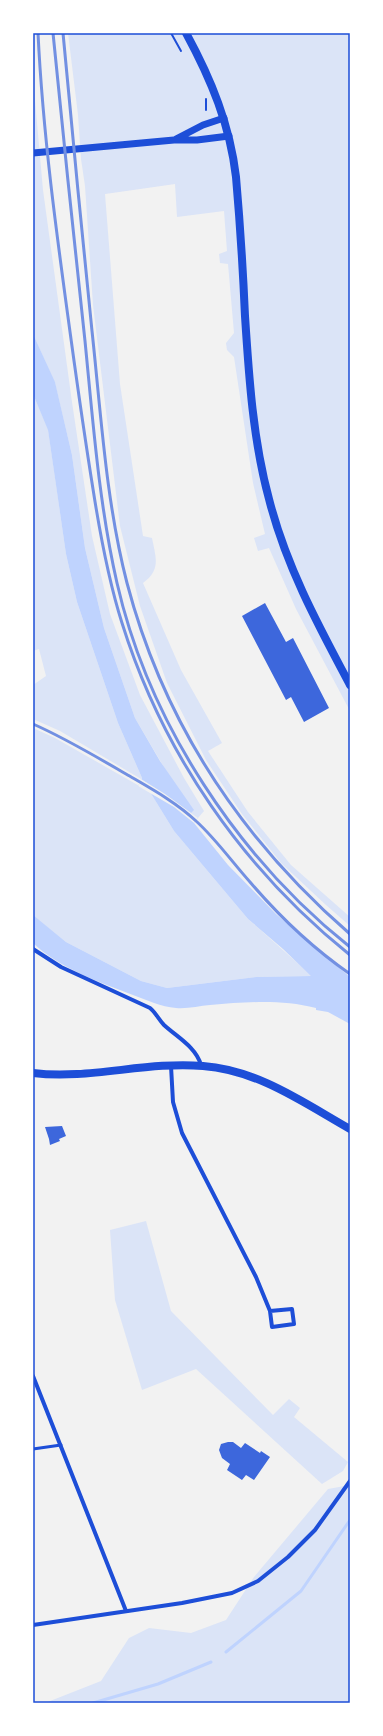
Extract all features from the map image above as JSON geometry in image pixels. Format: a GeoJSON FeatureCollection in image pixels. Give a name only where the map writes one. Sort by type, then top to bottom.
{"type":"FeatureCollection","features":[{"type":"Feature","properties":{"kind":"main road"},"geometry":{"type":"LineString","coordinates":[[186,33],[210,80],[229,136],[236,177],[252,398],[257,445],[269,499],[283,546],[302,594],[350,685]]}},
{"type":"Feature","properties":{"kind":"main road"},"geometry":{"type":"LineString","coordinates":[[33,1073],[67,1073],[171,1066],[201,1066],[243,1073],[268,1083],[350,1129]]}},
{"type":"Feature","properties":{"kind":"street"},"geometry":{"type":"LineString","coordinates":[[174,140],[203,125],[224,118]]}},
{"type":"Feature","properties":{"kind":"street"},"geometry":{"type":"LineString","coordinates":[[36,153],[229,136]]}},
{"type":"Feature","properties":{"kind":"street"},"geometry":{"type":"LineString","coordinates":[[33,949],[61,967],[150,1008],[155,1012],[162,1023],[190,1046],[200,1060],[201,1066]]}},
{"type":"Feature","properties":{"kind":"street"},"geometry":{"type":"LineString","coordinates":[[171,1066],[173,1102],[182,1133],[256,1277],[270,1311],[272,1327],[294,1324],[292,1309],[270,1311]]}},
{"type":"Feature","properties":{"kind":"street"},"geometry":{"type":"LineString","coordinates":[[33,1376],[126,1611]]}},
{"type":"Feature","properties":{"kind":"street"},"geometry":{"type":"LineString","coordinates":[[33,1625],[182,1603],[232,1593],[258,1581],[288,1557],[316,1530],[350,1482]]}},
{"type":"Feature","properties":{"kind":"lane"},"geometry":{"type":"LineString","coordinates":[[33,1449],[61,1445]]}},
{"type":"Feature","properties":{"kind":"path"},"geometry":{"type":"LineString","coordinates":[[171,33],[181,51]]}},
{"type":"Feature","properties":{"kind":"path"},"geometry":{"type":"LineString","coordinates":[[206,98],[206,110]]}},
{"type":"Feature","properties":{"kind":"shaded area"},"geometry":{"type":"Polygon","coordinates":[[[68,33],[350,33],[350,711],[296,609],[269,548],[258,551],[254,538],[265,534],[253,483],[234,357],[227,350],[226,343],[234,333],[228,264],[220,263],[219,254],[227,251],[224,211],[177,217],[175,184],[105,194],[120,384],[143,536],[152,538],[156,558],[153,573],[143,583],[181,670],[222,743],[208,751],[248,812],[291,865],[350,917],[350,926],[281,863],[242,814],[206,760],[167,683],[140,606],[120,526],[93,305],[85,186],[68,33]]]}},
{"type":"Feature","properties":{"kind":"shaded area"},"geometry":{"type":"Polygon","coordinates":[[[33,78],[43,190],[92,536],[110,614],[140,695],[184,778],[204,811],[198,818],[191,813],[135,718],[104,628],[85,548],[72,455],[55,383],[33,334],[33,78]]]}},
{"type":"Feature","properties":{"kind":"shaded area"},"geometry":{"type":"Polygon","coordinates":[[[33,394],[48,429],[66,554],[77,602],[118,723],[142,778],[141,779],[60,731],[33,719],[33,685],[46,676],[39,649],[33,651],[33,394]]]}},
{"type":"Feature","properties":{"kind":"shaded area"},"geometry":{"type":"Polygon","coordinates":[[[33,728],[55,738],[150,792],[174,831],[248,919],[312,976],[256,977],[167,988],[141,981],[66,942],[36,918],[33,915],[33,728]]]}},
{"type":"Feature","properties":{"kind":"shaded area"},"geometry":{"type":"Polygon","coordinates":[[[146,1221],[171,1311],[273,1415],[289,1399],[300,1408],[294,1417],[348,1462],[343,1471],[322,1484],[196,1369],[142,1390],[115,1300],[110,1230],[146,1221]]]}},
{"type":"Feature","properties":{"kind":"shaded area"},"geometry":{"type":"Polygon","coordinates":[[[350,1485],[350,1703],[45,1703],[101,1681],[129,1638],[149,1628],[191,1633],[226,1620],[254,1577],[328,1489],[350,1485]]]}},
{"type":"Feature","properties":{"kind":"water"},"geometry":{"type":"Polygon","coordinates":[[[33,334],[55,382],[72,455],[85,548],[104,628],[135,718],[160,761],[194,810],[191,813],[198,818],[194,823],[228,865],[276,914],[350,977],[350,1024],[328,1012],[290,1003],[250,1002],[189,1008],[165,1006],[80,974],[55,960],[33,943],[33,915],[66,942],[141,981],[167,988],[256,977],[311,976],[283,949],[248,919],[174,831],[150,792],[138,786],[142,778],[118,723],[77,602],[66,554],[48,430],[33,394],[33,334]]]}},
{"type":"Feature","properties":{"kind":"pier"},"geometry":{"type":"Polygon","coordinates":[[[141,779],[198,818],[194,823],[174,807],[138,786],[141,779]]]}},
{"type":"Feature","properties":{"kind":"building"},"geometry":{"type":"Polygon","coordinates":[[[265,603],[286,642],[293,638],[329,708],[304,722],[291,697],[286,700],[242,616],[265,603]]]}},
{"type":"Feature","properties":{"kind":"building"},"geometry":{"type":"Polygon","coordinates":[[[62,1126],[66,1136],[59,1139],[60,1141],[50,1145],[45,1127],[62,1126]]]}},
{"type":"Feature","properties":{"kind":"building"},"geometry":{"type":"Polygon","coordinates":[[[233,1442],[241,1448],[245,1443],[260,1453],[261,1451],[270,1457],[254,1480],[246,1475],[242,1480],[227,1470],[230,1464],[222,1458],[219,1450],[221,1444],[233,1442]]]}},
{"type":"Feature","properties":{"kind":"waterway"},"geometry":{"type":"LineString","coordinates":[[226,1652],[301,1591],[350,1520]]}},
{"type":"Feature","properties":{"kind":"waterway"},"geometry":{"type":"LineString","coordinates":[[93,1703],[158,1684],[211,1662]]}},
{"type":"Feature","properties":{"kind":"railway"},"geometry":{"type":"LineString","coordinates":[[38,33],[43,110],[51,186],[79,396],[102,540],[122,623],[139,671],[160,718],[184,763],[211,806],[242,847],[275,885],[311,921],[350,955]]}},
{"type":"Feature","properties":{"kind":"railway"},"geometry":{"type":"LineString","coordinates":[[53,33],[101,493],[117,583],[132,635],[151,686],[175,736],[204,784],[235,830],[271,872],[309,912],[350,947]]}},
{"type":"Feature","properties":{"kind":"railway"},"geometry":{"type":"LineString","coordinates":[[63,33],[101,426],[109,490],[127,583],[143,635],[162,684],[185,731],[212,776],[241,818],[274,859],[350,934]]}},
{"type":"Feature","properties":{"kind":"railway"},"geometry":{"type":"LineString","coordinates":[[33,724],[68,741],[103,761],[162,796],[188,814],[210,835],[261,895],[285,919],[310,943],[350,974]]}}]}
